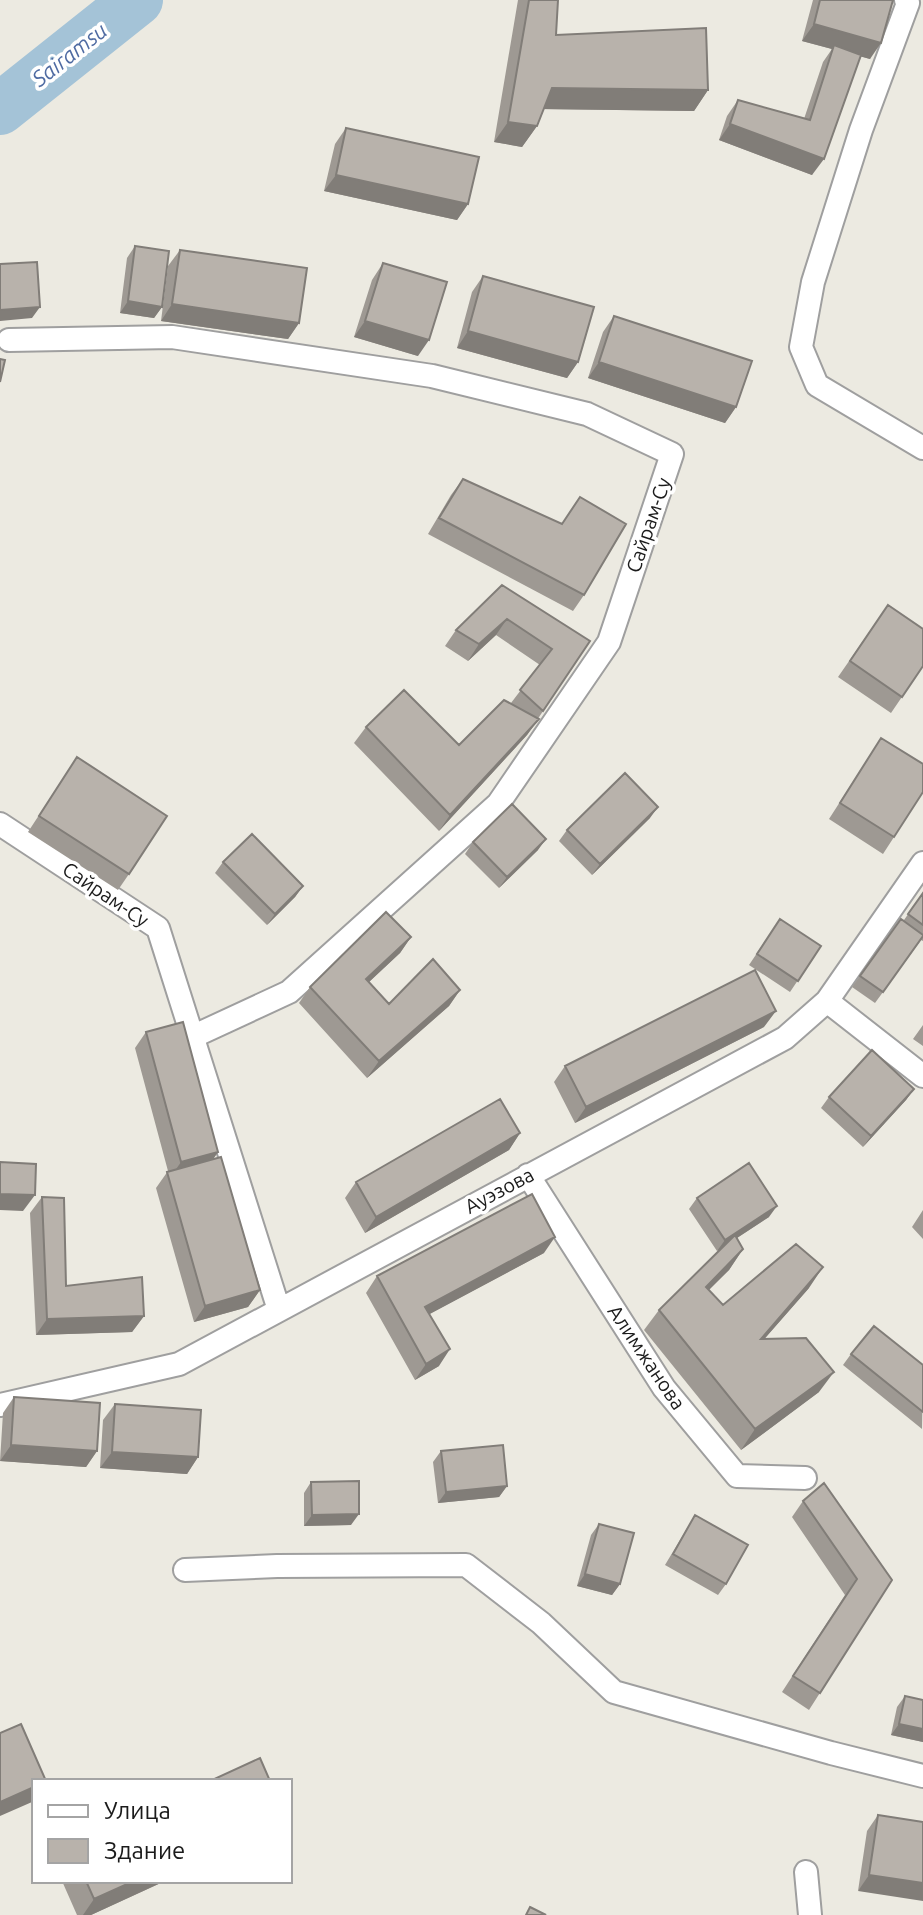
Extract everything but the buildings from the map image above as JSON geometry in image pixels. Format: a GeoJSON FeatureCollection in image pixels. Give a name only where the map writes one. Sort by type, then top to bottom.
{"type":"FeatureCollection","features":[{"type":"Feature","properties":{"kind":"street"},"geometry":{"type":"LineString","coordinates":[[906,0],[908,3],[861,130],[813,282],[801,347],[817,385],[923,448]]}},
{"type":"Feature","properties":{"kind":"street","name":"Сайрам-Су"},"geometry":{"type":"LineString","coordinates":[[9,340],[172,337],[432,376],[587,414],[672,454],[609,642],[498,804],[289,992],[192,1037]]}},
{"type":"Feature","properties":{"kind":"street","name":"Сайрам-Су"},"geometry":{"type":"LineString","coordinates":[[0,824],[158,928],[279,1310]]}},
{"type":"Feature","properties":{"kind":"street","name":"Ауэзова"},"geometry":{"type":"LineString","coordinates":[[0,1405],[179,1364],[785,1038],[827,1001],[923,863]]}},
{"type":"Feature","properties":{"kind":"street"},"geometry":{"type":"LineString","coordinates":[[827,1001],[923,1076]]}},
{"type":"Feature","properties":{"kind":"street","name":"Алимжанова"},"geometry":{"type":"LineString","coordinates":[[528,1175],[664,1388],[737,1476],[805,1478]]}},
{"type":"Feature","properties":{"kind":"street"},"geometry":{"type":"LineString","coordinates":[[185,1570],[466,1565],[541,1623],[614,1692],[923,1776]]}},
{"type":"Feature","properties":{"kind":"street"},"geometry":{"type":"LineString","coordinates":[[806,1872],[810,1915]]}},
{"type":"Feature","properties":{"kind":"waterway","name":"Sairamsu"},"geometry":{"type":"LineString","coordinates":[[0,109],[137,0]]}}]}
